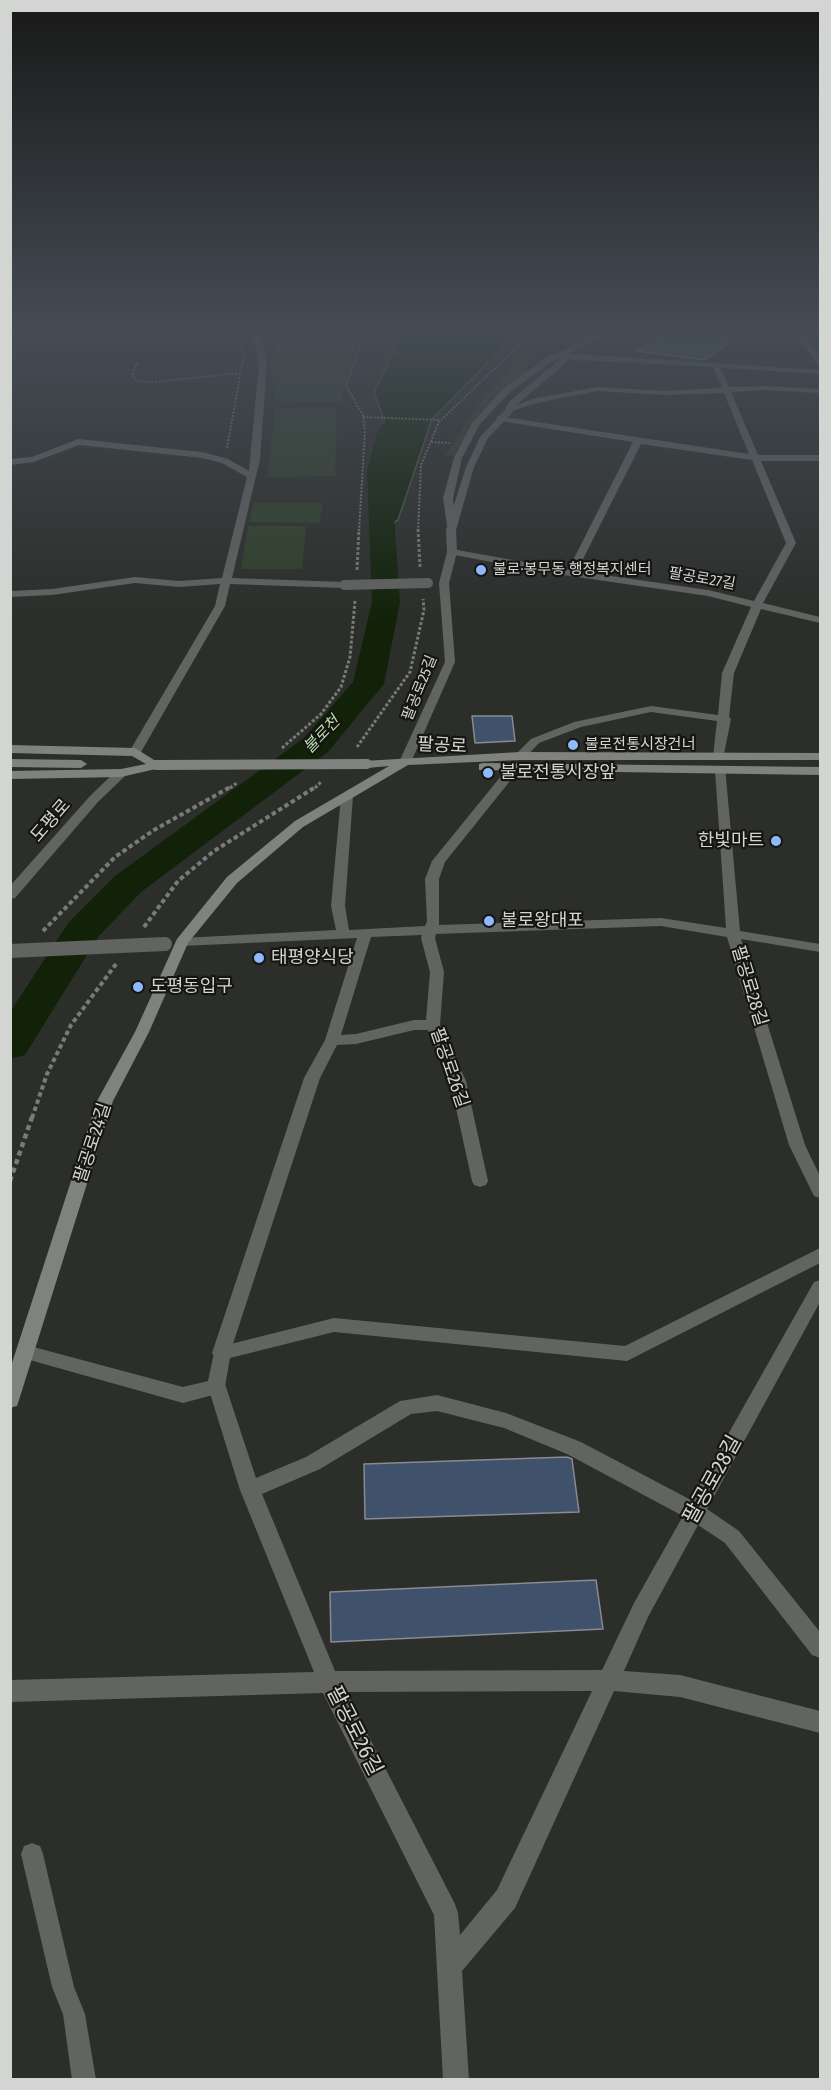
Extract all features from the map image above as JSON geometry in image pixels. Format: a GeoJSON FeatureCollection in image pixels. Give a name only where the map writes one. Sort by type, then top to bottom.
{"type":"FeatureCollection","features":[{"type":"Feature","properties":{"kind":"main road"},"geometry":{"type":"LineString","coordinates":[[10,749],[135,752],[156,765]]}},
{"type":"Feature","properties":{"kind":"main road","name":"팔공로"},"geometry":{"type":"LineString","coordinates":[[156,765],[405,762],[720,763],[820,757]]}},
{"type":"Feature","properties":{"kind":"main road","name":"팔공로24길"},"geometry":{"type":"LineString","coordinates":[[10,1400],[105,1101],[142,1032],[182,942],[232,880],[299,824],[405,762]]}},
{"type":"Feature","properties":{"kind":"main road"},"geometry":{"type":"LineString","coordinates":[[10,763],[156,765]]}},
{"type":"Feature","properties":{"kind":"main road","name":"팔공로"},"geometry":{"type":"LineString","coordinates":[[720,763],[820,771]]}},
{"type":"Feature","properties":{"kind":"main road"},"geometry":{"type":"LineString","coordinates":[[10,775],[121,773],[156,765]]}},
{"type":"Feature","properties":{"kind":"street"},"geometry":{"type":"LineString","coordinates":[[135,752],[220,606],[256,459],[258,428]]}},
{"type":"Feature","properties":{"kind":"street"},"geometry":{"type":"LineString","coordinates":[[451,530],[448,498],[458,458],[474,428]]}},
{"type":"Feature","properties":{"kind":"street","name":"팔공로25길"},"geometry":{"type":"LineString","coordinates":[[405,762],[450,662],[444,583],[452,552],[451,530],[470,467],[484,437],[492,428]]}},
{"type":"Feature","properties":{"kind":"street"},"geometry":{"type":"LineString","coordinates":[[556,428],[757,458],[820,458]]}},
{"type":"Feature","properties":{"kind":"street","name":"팔공로27길"},"geometry":{"type":"LineString","coordinates":[[720,763],[728,674],[757,605],[791,543],[744,428]]}},
{"type":"Feature","properties":{"kind":"street"},"geometry":{"type":"LineString","coordinates":[[452,552],[570,573],[638,441]]}},
{"type":"Feature","properties":{"kind":"street"},"geometry":{"type":"LineString","coordinates":[[10,462],[34,459],[78,442],[202,455],[225,461],[252,476]]}},
{"type":"Feature","properties":{"kind":"street","name":"팔공로27길"},"geometry":{"type":"LineString","coordinates":[[570,573],[708,593],[820,620]]}},
{"type":"Feature","properties":{"kind":"street"},"geometry":{"type":"LineString","coordinates":[[10,594],[52,592],[135,580],[179,584],[226,581],[425,586],[444,583]]}},
{"type":"Feature","properties":{"kind":"street","name":"팔공로26길"},"geometry":{"type":"LineString","coordinates":[[480,1181],[458,1081],[433,1024],[437,972],[428,938],[434,921],[432,879],[434,870],[535,741],[578,724],[651,709],[725,718]]}},
{"type":"Feature","properties":{"kind":"street","name":"팔공로28길"},"geometry":{"type":"LineString","coordinates":[[720,763],[734,935],[797,1145],[820,1192]]}},
{"type":"Feature","properties":{"kind":"street","name":"도평로"},"geometry":{"type":"LineString","coordinates":[[10,895],[94,799],[121,773]]}},
{"type":"Feature","properties":{"kind":"street"},"geometry":{"type":"LineString","coordinates":[[343,933],[338,906],[347,796]]}},
{"type":"Feature","properties":{"kind":"street"},"geometry":{"type":"LineString","coordinates":[[10,951],[343,933],[661,922],[820,948]]}},
{"type":"Feature","properties":{"kind":"street"},"geometry":{"type":"LineString","coordinates":[[26,1352],[183,1395],[217,1387],[221,1353],[312,1078],[332,1040],[366,932]]}},
{"type":"Feature","properties":{"kind":"street"},"geometry":{"type":"LineString","coordinates":[[332,1040],[356,1039],[414,1025],[433,1024]]}},
{"type":"Feature","properties":{"kind":"street"},"geometry":{"type":"LineString","coordinates":[[221,1353],[334,1325],[627,1354],[820,1255]]}},
{"type":"Feature","properties":{"kind":"street","name":"팔공로28길"},"geometry":{"type":"LineString","coordinates":[[449,1967],[506,1899],[641,1610],[820,1287]]}},
{"type":"Feature","properties":{"kind":"street","name":"팔공로26길"},"geometry":{"type":"LineString","coordinates":[[217,1387],[250,1490],[329,1682],[446,1913],[456,2079]]}},
{"type":"Feature","properties":{"kind":"street"},"geometry":{"type":"LineString","coordinates":[[250,1490],[313,1462],[407,1407],[437,1402],[506,1420],[574,1448],[695,1512],[732,1537],[820,1648]]}},
{"type":"Feature","properties":{"kind":"street"},"geometry":{"type":"LineString","coordinates":[[10,1691],[329,1682],[610,1680],[680,1686],[820,1722]]}},
{"type":"Feature","properties":{"kind":"lane"},"geometry":{"type":"LineString","coordinates":[[32,1854],[63,1987],[74,2014],[84,2079]]}},
{"type":"Feature","properties":{"kind":"path"},"geometry":{"type":"LineString","coordinates":[[225,461],[231,428]]}},
{"type":"Feature","properties":{"kind":"path"},"geometry":{"type":"LineString","coordinates":[[357,577],[365,460],[363,428]]}},
{"type":"Feature","properties":{"kind":"path"},"geometry":{"type":"LineString","coordinates":[[431,442],[438,442]]}},
{"type":"Feature","properties":{"kind":"path"},"geometry":{"type":"LineString","coordinates":[[418,536],[420,568]]}},
{"type":"Feature","properties":{"kind":"path"},"geometry":{"type":"LineString","coordinates":[[355,749],[364,740],[410,672],[424,610],[425,586]]}},
{"type":"Feature","properties":{"kind":"path"},"geometry":{"type":"LineString","coordinates":[[280,749],[321,714],[340,687],[350,657],[355,598]]}},
{"type":"Feature","properties":{"kind":"path"},"geometry":{"type":"LineString","coordinates":[[142,929],[178,881],[214,851],[313,790],[330,774]]}},
{"type":"Feature","properties":{"kind":"path"},"geometry":{"type":"LineString","coordinates":[[43,931],[116,857],[154,830],[224,792],[243,778]]}},
{"type":"Feature","properties":{"kind":"path"},"geometry":{"type":"LineString","coordinates":[[10,1181],[52,1064],[71,1025],[121,958]]}},
{"type":"Feature","properties":{"kind":"shaded area"},"geometry":{"type":"Polygon","coordinates":[[[273,428],[336,428],[335,476],[267,477],[273,428]]]}},
{"type":"Feature","properties":{"kind":"shaded area"},"geometry":{"type":"Polygon","coordinates":[[[387,428],[429,428],[398,520],[381,530],[379,471],[389,433],[387,428]]]}},
{"type":"Feature","properties":{"kind":"shaded area"},"geometry":{"type":"Polygon","coordinates":[[[463,428],[477,428],[457,456],[445,456],[463,428]]]}},
{"type":"Feature","properties":{"kind":"shaded area"},"geometry":{"type":"Polygon","coordinates":[[[254,502],[323,503],[319,523],[249,522],[254,502]]]}},
{"type":"Feature","properties":{"kind":"shaded area"},"geometry":{"type":"Polygon","coordinates":[[[248,526],[306,526],[302,569],[241,569],[248,526]]]}},
{"type":"Feature","properties":{"kind":"building"},"geometry":{"type":"Polygon","coordinates":[[[472,716],[512,716],[515,741],[475,743],[472,716]]]}},
{"type":"Feature","properties":{"kind":"building"},"geometry":{"type":"Polygon","coordinates":[[[567,1457],[572,1459],[579,1512],[365,1519],[364,1464],[567,1457]]]}},
{"type":"Feature","properties":{"kind":"building"},"geometry":{"type":"Polygon","coordinates":[[[596,1580],[603,1629],[331,1642],[330,1592],[596,1580]]]}},
{"type":"Feature","properties":{"kind":"waterway","name":"불로천"},"geometry":{"type":"LineString","coordinates":[[10,1045],[83,930],[128,884],[316,745],[368,684],[386,602],[379,471],[389,433],[393,428]]}},
{"type":"Feature","properties":{"kind":"place","name":"불로·봉무동 행정복지센터"},"geometry":{"type":"Point","coordinates":[481,570]}},
{"type":"Feature","properties":{"kind":"place","name":"불로전통시장건너"},"geometry":{"type":"Point","coordinates":[573,745]}},
{"type":"Feature","properties":{"kind":"place","name":"불로전통시장앞"},"geometry":{"type":"Point","coordinates":[488,773]}},
{"type":"Feature","properties":{"kind":"place","name":"한빛마트"},"geometry":{"type":"Point","coordinates":[776,841]}},
{"type":"Feature","properties":{"kind":"place","name":"불로왕대포"},"geometry":{"type":"Point","coordinates":[489,921]}},
{"type":"Feature","properties":{"kind":"place","name":"태평양식당"},"geometry":{"type":"Point","coordinates":[259,958]}},
{"type":"Feature","properties":{"kind":"place","name":"도평동입구"},"geometry":{"type":"Point","coordinates":[138,987]}}]}
